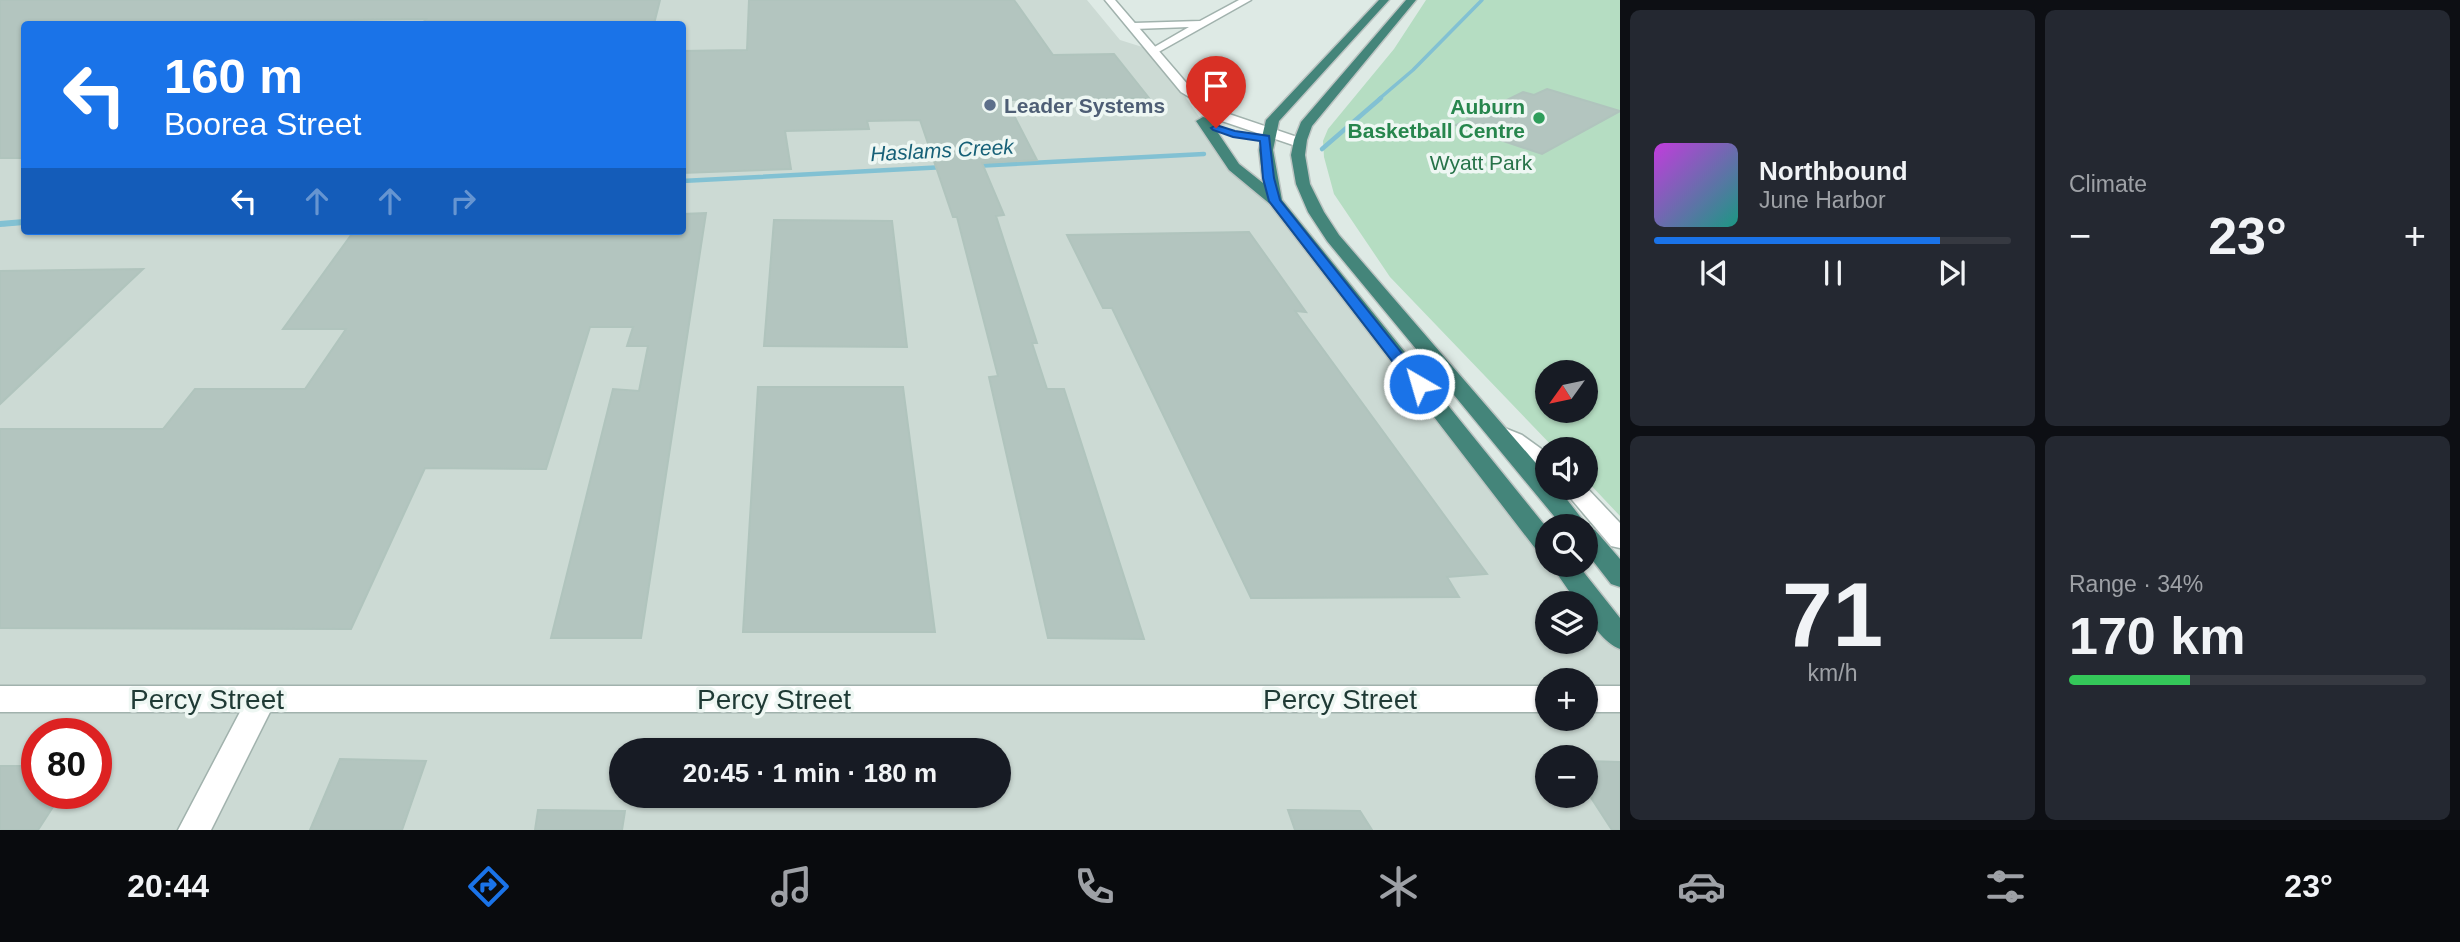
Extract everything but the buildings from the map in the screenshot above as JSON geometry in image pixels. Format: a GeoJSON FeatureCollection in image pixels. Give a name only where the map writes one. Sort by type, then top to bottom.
{"type":"FeatureCollection","features":[{"type":"Feature","properties":{"kind":"highway"},"geometry":{"type":"LineString","coordinates":[[1275,201],[1268,178],[1266,135],[1273,120],[1384,0]]}},
{"type":"Feature","properties":{"kind":"highway"},"geometry":{"type":"LineString","coordinates":[[1411,0],[1301,135],[1299,171],[1303,185],[1321,220],[1566,514]]}},
{"type":"Feature","properties":{"kind":"highway"},"geometry":{"type":"LineString","coordinates":[[1203,121],[1234,167],[1275,201],[1535,530]]}},
{"type":"Feature","properties":{"kind":"highway"},"geometry":{"type":"LineString","coordinates":[[1598,550],[1620,577]]}},
{"type":"Feature","properties":{"kind":"highway"},"geometry":{"type":"LineString","coordinates":[[1572,577],[1620,638]]}},
{"type":"Feature","properties":{"kind":"street"},"geometry":{"type":"LineString","coordinates":[[1110,0],[1185,89],[1200,98],[1218,115],[1266,135]]}},
{"type":"Feature","properties":{"kind":"street"},"geometry":{"type":"LineString","coordinates":[[1155,51],[1246,0]]}},
{"type":"Feature","properties":{"kind":"street"},"geometry":{"type":"LineString","coordinates":[[1134,26],[1202,24]]}},
{"type":"Feature","properties":{"kind":"street"},"geometry":{"type":"LineString","coordinates":[[1185,89],[1186,97],[1203,121],[1233,134],[1301,135]]}},
{"type":"Feature","properties":{"kind":"street"},"geometry":{"type":"LineString","coordinates":[[1497,432],[1535,455]]}},
{"type":"Feature","properties":{"kind":"street"},"geometry":{"type":"LineString","coordinates":[[1584,500],[1620,539]]}},
{"type":"Feature","properties":{"kind":"street","name":"Percy Street"},"geometry":{"type":"LineString","coordinates":[[0,699],[1535,699]]}},
{"type":"Feature","properties":{"kind":"street"},"geometry":{"type":"LineString","coordinates":[[194,830],[262,699]]}},
{"type":"Feature","properties":{"kind":"street"},"geometry":{"type":"LineString","coordinates":[[1598,699],[1620,699]]}},
{"type":"Feature","properties":{"kind":"shaded area"},"geometry":{"type":"Polygon","coordinates":[[[0,0],[1087,0],[1120,40],[1155,51],[1185,89],[1186,98],[1234,167],[1275,201],[1535,530],[1535,577],[1572,577],[1583,591],[1535,591],[1535,654],[1598,654],[1598,610],[1620,638],[1620,830],[0,830],[0,0]]]}},
{"type":"Feature","properties":{"kind":"green space","name":"Wyatt Park"},"geometry":{"type":"Polygon","coordinates":[[[1426,0],[1620,0],[1620,516],[1598,493],[1598,437],[1544,437],[1390,277],[1334,194],[1324,157],[1323,141],[1328,129],[1394,49],[1426,0]]]}},
{"type":"Feature","properties":{"kind":"waterway"},"geometry":{"type":"LineString","coordinates":[[1379,99],[1413,70],[1482,0]]}},
{"type":"Feature","properties":{"kind":"waterway"},"geometry":{"type":"LineString","coordinates":[[1322,149],[1381,98]]}},
{"type":"Feature","properties":{"kind":"waterway","name":"Haslams Creek"},"geometry":{"type":"LineString","coordinates":[[974,166],[1204,154]]}},
{"type":"Feature","properties":{"kind":"waterway","name":"Haslams Creek"},"geometry":{"type":"LineString","coordinates":[[686,181],[945,167]]}},
{"type":"Feature","properties":{"kind":"waterway","name":"Haslams Creek"},"geometry":{"type":"LineString","coordinates":[[0,224],[21,222]]}},
{"type":"Feature","properties":{"kind":"waterway","name":"Haslams Creek"},"geometry":{"type":"LineString","coordinates":[[4,224],[21,222]]}},
{"type":"Feature","properties":{"kind":"place","name":"Leader Systems"},"geometry":{"type":"Point","coordinates":[990,105]}},
{"type":"Feature","properties":{"kind":"place","name":"Auburn Basketball Centre"},"geometry":{"type":"Point","coordinates":[1539,118]}},
{"type":"Feature","properties":{"kind":"route"},"geometry":{"type":"LineString","coordinates":[[1216,128],[1233,134],[1265,138],[1268,178],[1275,201],[1419,384]]}}]}
